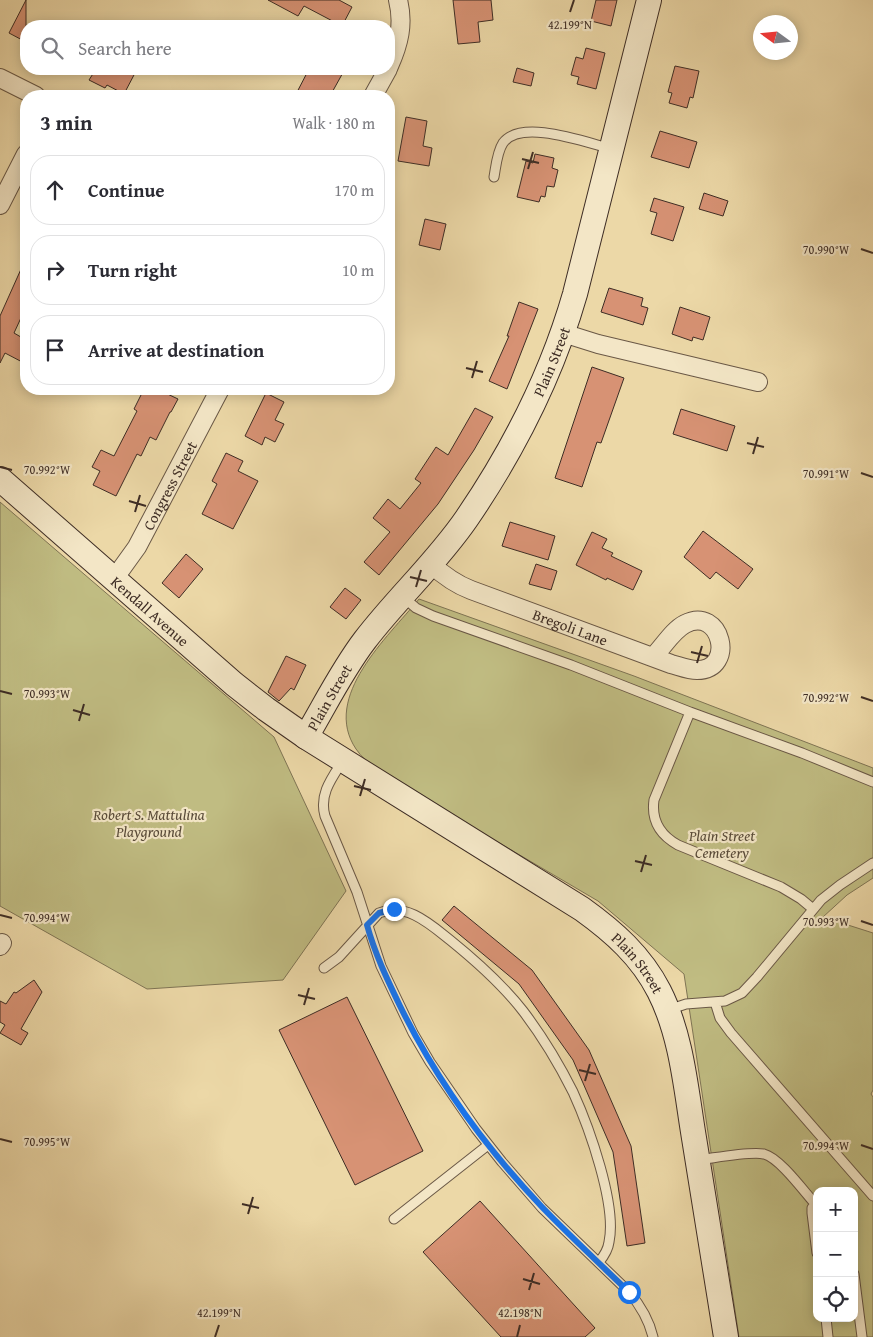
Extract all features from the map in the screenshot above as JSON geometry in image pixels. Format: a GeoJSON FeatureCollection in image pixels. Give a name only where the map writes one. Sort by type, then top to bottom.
{"type":"FeatureCollection","features":[{"type":"Feature","properties":{"kind":"street"},"geometry":{"type":"LineString","coordinates":[[395,52],[399,43],[402,19],[398,0]]}},
{"type":"Feature","properties":{"kind":"street","name":"Plain Street"},"geometry":{"type":"LineString","coordinates":[[649,0],[575,294],[563,333],[542,386],[519,431],[466,519],[357,651],[306,737],[548,888],[612,931],[630,949],[647,971],[659,990],[668,1010],[682,1064],[726,1337]]}},
{"type":"Feature","properties":{"kind":"street"},"geometry":{"type":"LineString","coordinates":[[376,90],[384,75]]}},
{"type":"Feature","properties":{"kind":"street"},"geometry":{"type":"LineString","coordinates":[[0,78],[24,90]]}},
{"type":"Feature","properties":{"kind":"street"},"geometry":{"type":"LineString","coordinates":[[0,204],[20,166]]}},
{"type":"Feature","properties":{"kind":"street"},"geometry":{"type":"LineString","coordinates":[[563,333],[598,344],[758,382]]}},
{"type":"Feature","properties":{"kind":"street","name":"Congress Street"},"geometry":{"type":"LineString","coordinates":[[114,579],[138,547],[217,395]]}},
{"type":"Feature","properties":{"kind":"street","name":"Kendall Avenue"},"geometry":{"type":"LineString","coordinates":[[0,479],[234,684],[306,737]]}},
{"type":"Feature","properties":{"kind":"street","name":"Bregoli Lane"},"geometry":{"type":"LineString","coordinates":[[430,564],[446,577],[462,586],[653,657],[681,667],[697,670],[706,668],[715,661],[721,649],[720,637],[710,625],[699,621],[691,622],[682,626],[653,657]]}},
{"type":"Feature","properties":{"kind":"lane"},"geometry":{"type":"LineString","coordinates":[[494,177],[499,152],[504,142],[516,134],[530,132],[545,133],[612,149]]}},
{"type":"Feature","properties":{"kind":"lane"},"geometry":{"type":"LineString","coordinates":[[402,596],[424,613],[559,660],[873,782]]}},
{"type":"Feature","properties":{"kind":"lane"},"geometry":{"type":"LineString","coordinates":[[690,712],[654,800],[653,815],[659,829],[678,845],[781,887],[802,899],[813,909]]}},
{"type":"Feature","properties":{"kind":"lane"},"geometry":{"type":"LineString","coordinates":[[342,761],[324,792],[323,809],[357,892],[380,966],[421,1047],[488,1145],[542,1208],[636,1300],[647,1319],[653,1337]]}},
{"type":"Feature","properties":{"kind":"lane"},"geometry":{"type":"LineString","coordinates":[[668,1010],[686,1004],[715,1002],[734,998],[748,986],[813,909],[840,884],[873,863]]}},
{"type":"Feature","properties":{"kind":"lane"},"geometry":{"type":"LineString","coordinates":[[324,968],[339,957],[379,913],[386,910],[401,909],[416,916],[446,936],[488,972],[513,998],[534,1026],[573,1092],[595,1151],[611,1227],[607,1251],[599,1262]]}},
{"type":"Feature","properties":{"kind":"lane"},"geometry":{"type":"LineString","coordinates":[[715,1002],[720,1018],[730,1033],[873,1196]]}},
{"type":"Feature","properties":{"kind":"lane"},"geometry":{"type":"LineString","coordinates":[[394,1219],[488,1145]]}},
{"type":"Feature","properties":{"kind":"lane"},"geometry":{"type":"LineString","coordinates":[[698,1160],[754,1154],[766,1155],[778,1162],[813,1202]]}},
{"type":"Feature","properties":{"kind":"lane"},"geometry":{"type":"LineString","coordinates":[[813,1207],[813,1221]]}},
{"type":"Feature","properties":{"kind":"lane"},"geometry":{"type":"LineString","coordinates":[[854,1277],[862,1337]]}},
{"type":"Feature","properties":{"kind":"lane"},"geometry":{"type":"LineString","coordinates":[[826,1322],[828,1337]]}},
{"type":"Feature","properties":{"kind":"green space","name":"Robert S. Mattulina Playground"},"geometry":{"type":"Polygon","coordinates":[[[0,502],[274,737],[346,891],[283,980],[147,989],[0,906],[0,502]]]}},
{"type":"Feature","properties":{"kind":"green space","name":"Plain Street Cemetery"},"geometry":{"type":"Polygon","coordinates":[[[419,599],[634,676],[873,768],[873,878],[847,895],[823,917],[873,933],[873,1090],[871,1094],[873,1097],[873,1337],[739,1337],[684,974],[598,901],[397,783],[370,764],[360,754],[347,729],[347,709],[352,689],[376,649],[419,599]]]}},
{"type":"Feature","properties":{"kind":"building"},"geometry":{"type":"Polygon","coordinates":[[[26,0],[26,20],[20,20],[20,39],[9,33],[26,0]]]}},
{"type":"Feature","properties":{"kind":"building"},"geometry":{"type":"Polygon","coordinates":[[[268,0],[339,0],[352,7],[345,20],[331,20],[304,6],[298,16],[268,0]]]}},
{"type":"Feature","properties":{"kind":"building"},"geometry":{"type":"Polygon","coordinates":[[[453,0],[491,0],[493,20],[478,22],[480,42],[458,44],[453,0]]]}},
{"type":"Feature","properties":{"kind":"building"},"geometry":{"type":"Polygon","coordinates":[[[596,0],[617,0],[611,26],[591,21],[596,0]]]}},
{"type":"Feature","properties":{"kind":"building"},"geometry":{"type":"Polygon","coordinates":[[[586,48],[605,53],[596,89],[577,84],[579,77],[571,75],[576,57],[583,59],[586,48]]]}},
{"type":"Feature","properties":{"kind":"building"},"geometry":{"type":"Polygon","coordinates":[[[675,66],[699,71],[693,98],[690,97],[687,108],[669,103],[672,93],[668,92],[675,66]]]}},
{"type":"Feature","properties":{"kind":"building"},"geometry":{"type":"Polygon","coordinates":[[[517,68],[534,73],[531,86],[513,82],[517,68]]]}},
{"type":"Feature","properties":{"kind":"building"},"geometry":{"type":"Polygon","coordinates":[[[92,75],[134,75],[126,90],[116,90],[107,85],[105,88],[89,80],[92,75]]]}},
{"type":"Feature","properties":{"kind":"building"},"geometry":{"type":"Polygon","coordinates":[[[306,75],[342,75],[333,90],[298,90],[306,75]]]}},
{"type":"Feature","properties":{"kind":"building"},"geometry":{"type":"Polygon","coordinates":[[[406,117],[427,121],[423,146],[432,148],[429,166],[398,161],[406,117]]]}},
{"type":"Feature","properties":{"kind":"building"},"geometry":{"type":"Polygon","coordinates":[[[660,131],[697,142],[689,168],[651,157],[660,131]]]}},
{"type":"Feature","properties":{"kind":"building"},"geometry":{"type":"Polygon","coordinates":[[[535,154],[554,158],[552,168],[558,170],[554,187],[547,186],[545,197],[541,196],[539,202],[517,197],[526,161],[533,163],[535,154]]]}},
{"type":"Feature","properties":{"kind":"building"},"geometry":{"type":"Polygon","coordinates":[[[704,193],[728,201],[723,216],[699,209],[704,193]]]}},
{"type":"Feature","properties":{"kind":"building"},"geometry":{"type":"Polygon","coordinates":[[[654,198],[684,207],[673,241],[651,234],[657,213],[650,211],[654,198]]]}},
{"type":"Feature","properties":{"kind":"building"},"geometry":{"type":"Polygon","coordinates":[[[425,219],[446,224],[440,250],[419,245],[425,219]]]}},
{"type":"Feature","properties":{"kind":"building"},"geometry":{"type":"Polygon","coordinates":[[[20,271],[20,320],[14,333],[20,336],[20,361],[5,353],[0,363],[0,316],[20,271]]]}},
{"type":"Feature","properties":{"kind":"building"},"geometry":{"type":"Polygon","coordinates":[[[609,288],[643,298],[641,306],[648,308],[643,325],[601,312],[609,288]]]}},
{"type":"Feature","properties":{"kind":"building"},"geometry":{"type":"Polygon","coordinates":[[[519,302],[538,309],[507,389],[489,381],[509,336],[507,336],[519,302]]]}},
{"type":"Feature","properties":{"kind":"building"},"geometry":{"type":"Polygon","coordinates":[[[680,307],[710,317],[703,340],[693,337],[692,341],[672,334],[680,307]]]}},
{"type":"Feature","properties":{"kind":"building"},"geometry":{"type":"Polygon","coordinates":[[[592,367],[624,378],[601,443],[597,442],[582,487],[555,478],[592,367]]]}},
{"type":"Feature","properties":{"kind":"building"},"geometry":{"type":"Polygon","coordinates":[[[141,395],[170,395],[178,399],[156,440],[150,437],[141,456],[137,454],[116,496],[93,485],[100,471],[92,467],[101,450],[114,456],[137,411],[134,409],[141,395]]]}},
{"type":"Feature","properties":{"kind":"building"},"geometry":{"type":"Polygon","coordinates":[[[265,395],[270,395],[284,402],[275,420],[284,424],[275,442],[265,437],[262,445],[245,436],[265,395]]]}},
{"type":"Feature","properties":{"kind":"building"},"geometry":{"type":"Polygon","coordinates":[[[475,408],[493,417],[474,450],[438,504],[379,575],[364,562],[390,532],[373,518],[388,499],[400,509],[421,483],[415,479],[436,447],[448,455],[475,408]]]}},
{"type":"Feature","properties":{"kind":"building"},"geometry":{"type":"Polygon","coordinates":[[[681,409],[735,426],[727,451],[673,434],[681,409]]]}},
{"type":"Feature","properties":{"kind":"building"},"geometry":{"type":"Polygon","coordinates":[[[226,453],[243,461],[238,471],[258,481],[233,529],[202,514],[217,484],[212,481],[226,453]]]}},
{"type":"Feature","properties":{"kind":"building"},"geometry":{"type":"Polygon","coordinates":[[[510,522],[555,536],[548,560],[502,546],[510,522]]]}},
{"type":"Feature","properties":{"kind":"building"},"geometry":{"type":"Polygon","coordinates":[[[703,531],[753,569],[738,589],[716,572],[710,579],[684,557],[703,531]]]}},
{"type":"Feature","properties":{"kind":"building"},"geometry":{"type":"Polygon","coordinates":[[[592,532],[607,539],[602,548],[613,553],[611,556],[642,571],[633,590],[607,578],[606,580],[576,565],[592,532]]]}},
{"type":"Feature","properties":{"kind":"building"},"geometry":{"type":"Polygon","coordinates":[[[186,554],[203,569],[179,598],[162,583],[186,554]]]}},
{"type":"Feature","properties":{"kind":"building"},"geometry":{"type":"Polygon","coordinates":[[[536,564],[557,571],[551,590],[529,584],[536,564]]]}},
{"type":"Feature","properties":{"kind":"building"},"geometry":{"type":"Polygon","coordinates":[[[345,588],[361,600],[346,619],[330,607],[345,588]]]}},
{"type":"Feature","properties":{"kind":"building"},"geometry":{"type":"Polygon","coordinates":[[[286,656],[306,665],[294,690],[291,688],[279,701],[268,692],[286,656]]]}},
{"type":"Feature","properties":{"kind":"building"},"geometry":{"type":"Polygon","coordinates":[[[454,906],[532,970],[589,1050],[631,1146],[645,1243],[627,1246],[613,1152],[573,1060],[519,984],[442,920],[454,906]]]}},
{"type":"Feature","properties":{"kind":"building"},"geometry":{"type":"Polygon","coordinates":[[[34,980],[42,992],[21,1029],[28,1033],[21,1045],[0,1033],[5,1025],[0,1022],[0,1001],[6,1004],[14,992],[16,993],[34,980]]]}},
{"type":"Feature","properties":{"kind":"building"},"geometry":{"type":"Polygon","coordinates":[[[347,997],[423,1151],[355,1185],[279,1030],[347,997]]]}},
{"type":"Feature","properties":{"kind":"building"},"geometry":{"type":"Polygon","coordinates":[[[480,1201],[595,1328],[585,1337],[501,1337],[423,1252],[480,1201]]]}},
{"type":"Feature","properties":{"kind":"route"},"geometry":{"type":"LineString","coordinates":[[394,909],[379,913],[367,925],[380,966],[413,1033],[430,1062],[476,1129],[502,1162],[542,1208],[629,1292]]}}]}
